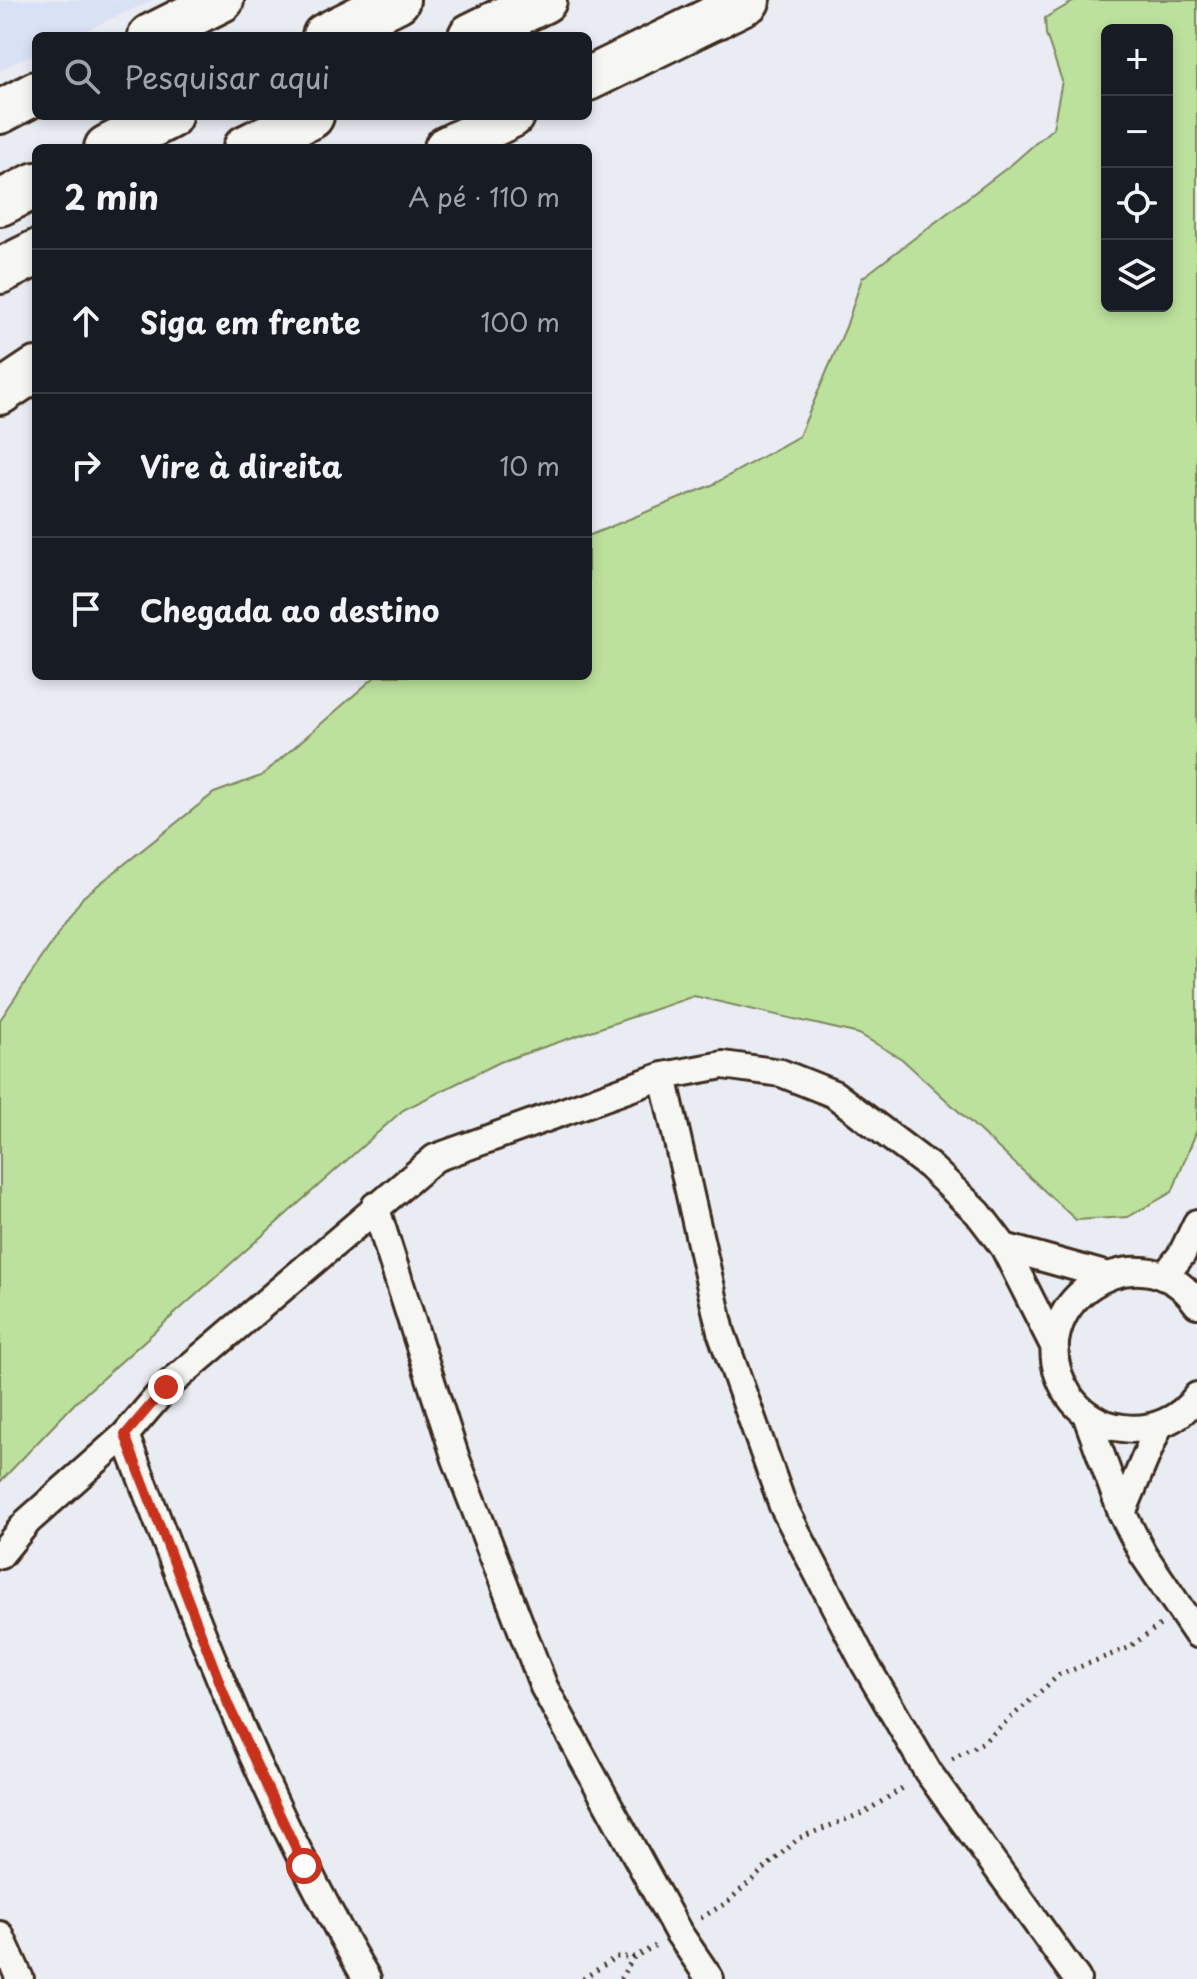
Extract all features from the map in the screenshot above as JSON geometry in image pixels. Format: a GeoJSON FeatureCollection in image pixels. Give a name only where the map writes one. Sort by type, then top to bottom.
{"type":"FeatureCollection","features":[{"type":"Feature","properties":{"kind":"highway"},"geometry":{"type":"LineString","coordinates":[[349,20],[397,0]]}},
{"type":"Feature","properties":{"kind":"highway"},"geometry":{"type":"LineString","coordinates":[[479,32],[544,0]]}},
{"type":"Feature","properties":{"kind":"highway"},"geometry":{"type":"LineString","coordinates":[[115,144],[161,120]]}},
{"type":"Feature","properties":{"kind":"highway"},"geometry":{"type":"LineString","coordinates":[[254,144],[303,120]]}},
{"type":"Feature","properties":{"kind":"highway"},"geometry":{"type":"LineString","coordinates":[[0,203],[32,187]]}},
{"type":"Feature","properties":{"kind":"highway"},"geometry":{"type":"LineString","coordinates":[[0,271],[32,255]]}},
{"type":"Feature","properties":{"kind":"main road"},"geometry":{"type":"LineString","coordinates":[[158,32],[222,0]]}},
{"type":"Feature","properties":{"kind":"main road"},"geometry":{"type":"LineString","coordinates":[[592,77],[733,5]]}},
{"type":"Feature","properties":{"kind":"main road"},"geometry":{"type":"LineString","coordinates":[[0,112],[32,95]]}},
{"type":"Feature","properties":{"kind":"main road"},"geometry":{"type":"LineString","coordinates":[[454,144],[504,120]]}},
{"type":"Feature","properties":{"kind":"main road"},"geometry":{"type":"LineString","coordinates":[[0,393],[32,372]]}},
{"type":"Feature","properties":{"kind":"street"},"geometry":{"type":"LineString","coordinates":[[0,1555],[28,1521],[125,1435],[166,1387],[435,1158],[663,1076],[723,1065],[781,1073],[834,1094],[929,1166],[978,1213],[1004,1247],[1055,1348],[1062,1385],[1086,1414],[1122,1513],[1143,1554],[1197,1634]]}},
{"type":"Feature","properties":{"kind":"street"},"geometry":{"type":"LineString","coordinates":[[663,1076],[721,1332],[783,1506],[865,1664],[928,1772],[1077,1979]]}},
{"type":"Feature","properties":{"kind":"street"},"geometry":{"type":"LineString","coordinates":[[375,1206],[456,1459],[544,1687],[678,1932],[710,1979]]}},
{"type":"Feature","properties":{"kind":"street"},"geometry":{"type":"LineString","coordinates":[[1164,1277],[1182,1254],[1197,1223]]}},
{"type":"Feature","properties":{"kind":"street"},"geometry":{"type":"LineString","coordinates":[[1004,1247],[1108,1276]]}},
{"type":"Feature","properties":{"kind":"street"},"geometry":{"type":"LineString","coordinates":[[1055,1348],[1065,1312],[1091,1284],[1108,1276],[1136,1272],[1164,1277],[1197,1304]]}},
{"type":"Feature","properties":{"kind":"street"},"geometry":{"type":"LineString","coordinates":[[1086,1414],[1121,1428],[1159,1425],[1195,1402]]}},
{"type":"Feature","properties":{"kind":"street"},"geometry":{"type":"LineString","coordinates":[[1122,1513],[1159,1425]]}},
{"type":"Feature","properties":{"kind":"street"},"geometry":{"type":"LineString","coordinates":[[125,1435],[228,1704],[316,1893],[367,1979]]}},
{"type":"Feature","properties":{"kind":"street"},"geometry":{"type":"LineString","coordinates":[[0,1935],[20,1979]]}},
{"type":"Feature","properties":{"kind":"path"},"geometry":{"type":"LineString","coordinates":[[583,1979],[616,1957],[634,1957],[620,1979]]}},
{"type":"Feature","properties":{"kind":"shaded area"},"geometry":{"type":"Polygon","coordinates":[[[0,0],[153,0],[83,32],[32,32],[32,55],[0,70],[0,0]]]}},
{"type":"Feature","properties":{"kind":"green space"},"geometry":{"type":"Polygon","coordinates":[[[1076,0],[1197,0],[1197,1130],[1172,1192],[1128,1217],[1076,1220],[902,1059],[859,1034],[694,996],[500,1062],[403,1110],[77,1401],[0,1482],[0,1020],[83,897],[214,793],[261,776],[371,680],[592,680],[592,534],[712,485],[799,436],[846,327],[862,278],[1012,164],[1053,128],[1062,81],[1046,34],[1045,18],[1076,0]]]}},
{"type":"Feature","properties":{"kind":"route"},"geometry":{"type":"LineString","coordinates":[[166,1387],[125,1435],[228,1704],[304,1866]]}}]}
